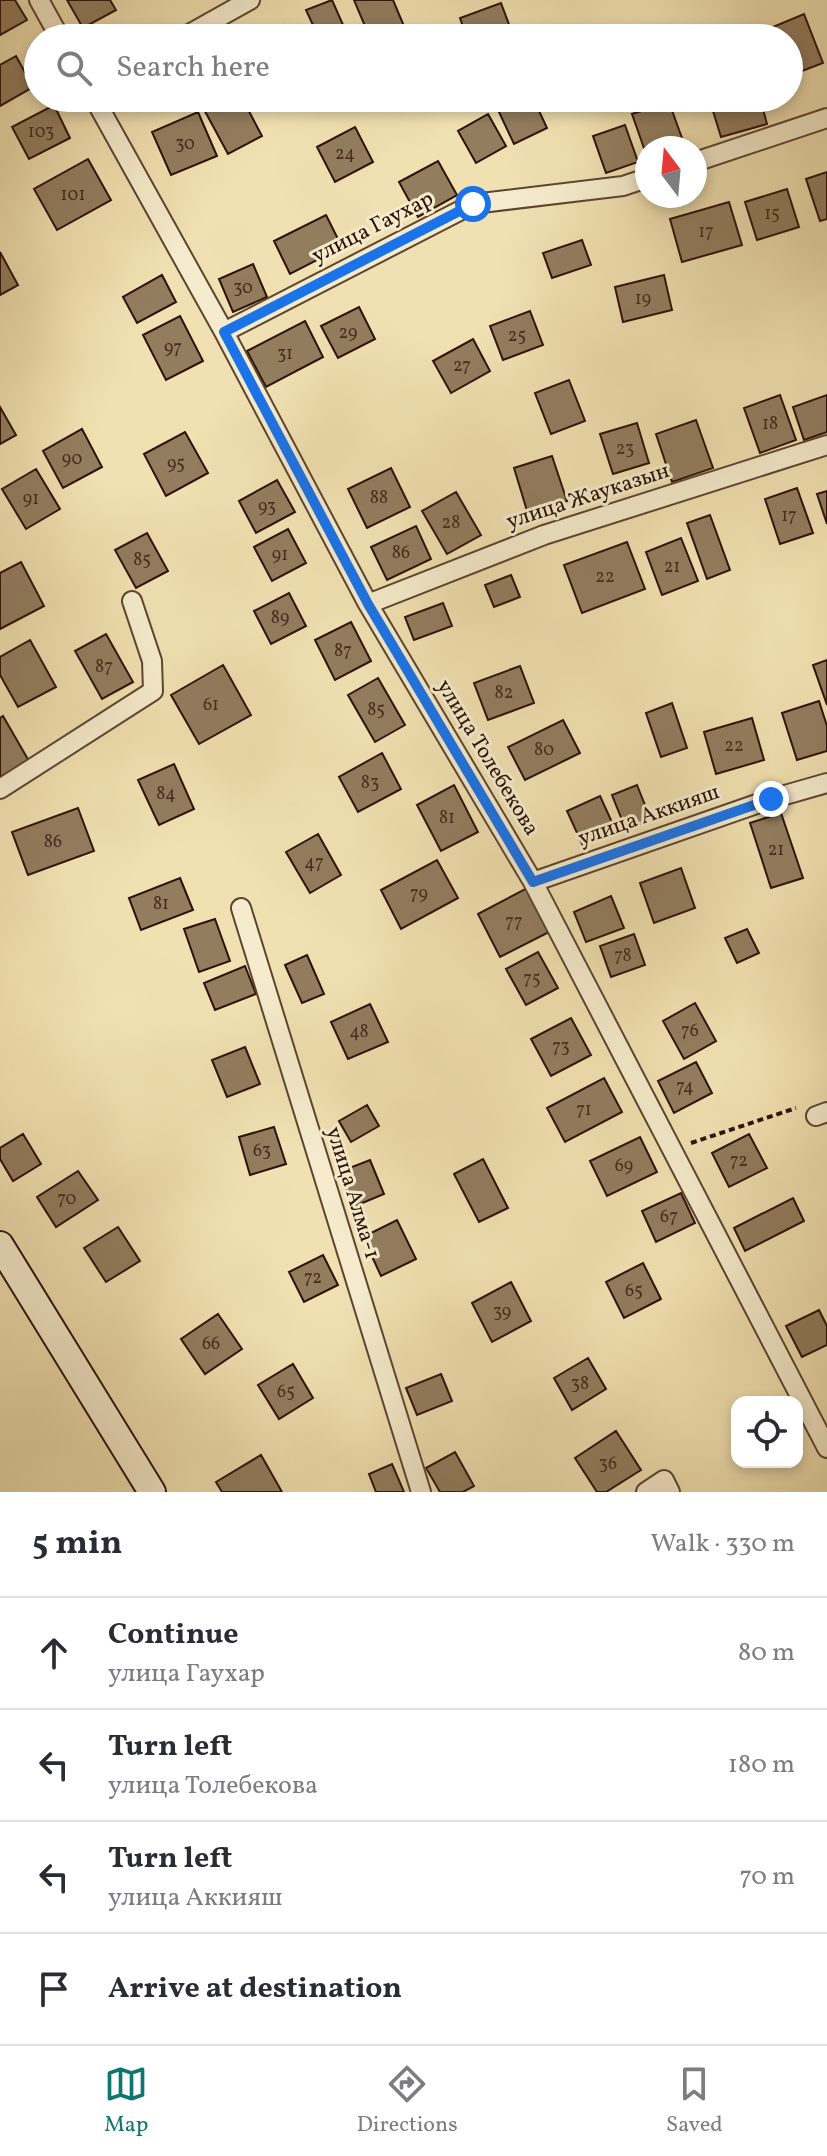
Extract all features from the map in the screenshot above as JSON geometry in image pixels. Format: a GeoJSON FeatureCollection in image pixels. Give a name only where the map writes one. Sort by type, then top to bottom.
{"type":"FeatureCollection","features":[{"type":"Feature","properties":{"kind":"main road"},"geometry":{"type":"LineString","coordinates":[[0,1245],[152,1492]]}},
{"type":"Feature","properties":{"kind":"street"},"geometry":{"type":"LineString","coordinates":[[39,0],[52,24]]}},
{"type":"Feature","properties":{"kind":"street"},"geometry":{"type":"LineString","coordinates":[[207,24],[250,0]]}},
{"type":"Feature","properties":{"kind":"street","name":"улица Толебекова"},"geometry":{"type":"LineString","coordinates":[[102,112],[224,332],[368,604],[533,882],[824,1437]]}},
{"type":"Feature","properties":{"kind":"street"},"geometry":{"type":"LineString","coordinates":[[707,158],[827,118]]}},
{"type":"Feature","properties":{"kind":"street","name":"улица Гаухар"},"geometry":{"type":"LineString","coordinates":[[224,332],[473,204],[635,182]]}},
{"type":"Feature","properties":{"kind":"street","name":"улица Жауказын"},"geometry":{"type":"LineString","coordinates":[[368,604],[544,535],[827,445]]}},
{"type":"Feature","properties":{"kind":"street"},"geometry":{"type":"LineString","coordinates":[[0,789],[153,691],[152,661],[132,601]]}},
{"type":"Feature","properties":{"kind":"street","name":"улица Аккияш"},"geometry":{"type":"LineString","coordinates":[[533,882],[771,799],[827,783]]}},
{"type":"Feature","properties":{"kind":"street","name":"улица Алма-1"},"geometry":{"type":"LineString","coordinates":[[241,908],[421,1492]]}},
{"type":"Feature","properties":{"kind":"street"},"geometry":{"type":"LineString","coordinates":[[646,1492],[664,1480],[670,1492]]}},
{"type":"Feature","properties":{"kind":"path"},"geometry":{"type":"LineString","coordinates":[[674,1150],[730,1128],[802,1107],[821,1114]]}},
{"type":"Feature","properties":{"kind":"building"},"geometry":{"type":"Polygon","coordinates":[[[0,0],[15,0],[27,20],[0,35],[0,0]]]}},
{"type":"Feature","properties":{"kind":"building"},"geometry":{"type":"Polygon","coordinates":[[[67,0],[110,0],[116,10],[90,24],[81,24],[67,0]]]}},
{"type":"Feature","properties":{"kind":"building"},"geometry":{"type":"Polygon","coordinates":[[[332,0],[343,24],[312,24],[306,10],[332,0]]]}},
{"type":"Feature","properties":{"kind":"building"},"geometry":{"type":"Polygon","coordinates":[[[354,0],[393,0],[403,24],[364,24],[354,0]]]}},
{"type":"Feature","properties":{"kind":"building"},"geometry":{"type":"Polygon","coordinates":[[[501,3],[509,24],[462,24],[460,18],[501,3]]]}},
{"type":"Feature","properties":{"kind":"building"},"geometry":{"type":"Polygon","coordinates":[[[804,14],[823,63],[803,71],[803,24],[780,24],[804,14]]]}},
{"type":"Feature","properties":{"kind":"building"},"geometry":{"type":"Polygon","coordinates":[[[16,56],[24,71],[24,92],[0,106],[0,65],[16,56]]]}},
{"type":"Feature","properties":{"kind":"building"},"geometry":{"type":"Polygon","coordinates":[[[41,112],[57,112],[70,138],[29,159],[12,127],[41,112]]]}},
{"type":"Feature","properties":{"kind":"building"},"geometry":{"type":"Polygon","coordinates":[[[198,112],[217,156],[171,175],[152,132],[198,112]]]}},
{"type":"Feature","properties":{"kind":"building"},"geometry":{"type":"Polygon","coordinates":[[[205,112],[249,112],[262,136],[228,154],[205,112]]]}},
{"type":"Feature","properties":{"kind":"building"},"geometry":{"type":"Polygon","coordinates":[[[499,112],[540,112],[547,128],[514,144],[499,112]]]}},
{"type":"Feature","properties":{"kind":"building"},"geometry":{"type":"Polygon","coordinates":[[[638,112],[673,112],[681,136],[640,136],[632,114],[638,112]]]}},
{"type":"Feature","properties":{"kind":"building"},"geometry":{"type":"Polygon","coordinates":[[[713,112],[764,112],[767,124],[721,137],[713,112]]]}},
{"type":"Feature","properties":{"kind":"building"},"geometry":{"type":"Polygon","coordinates":[[[488,114],[506,146],[476,163],[458,131],[488,114]]]}},
{"type":"Feature","properties":{"kind":"building"},"geometry":{"type":"Polygon","coordinates":[[[625,125],[635,153],[635,163],[606,173],[593,136],[625,125]]]}},
{"type":"Feature","properties":{"kind":"building"},"geometry":{"type":"Polygon","coordinates":[[[355,127],[373,162],[335,182],[317,147],[355,127]]]}},
{"type":"Feature","properties":{"kind":"building"},"geometry":{"type":"Polygon","coordinates":[[[88,159],[111,200],[57,230],[34,189],[88,159]]]}},
{"type":"Feature","properties":{"kind":"building"},"geometry":{"type":"Polygon","coordinates":[[[438,161],[457,195],[418,217],[399,182],[438,161]]]}},
{"type":"Feature","properties":{"kind":"building"},"geometry":{"type":"Polygon","coordinates":[[[827,172],[827,219],[820,221],[806,179],[827,172]]]}},
{"type":"Feature","properties":{"kind":"building"},"geometry":{"type":"Polygon","coordinates":[[[787,189],[799,227],[757,240],[745,202],[787,189]]]}},
{"type":"Feature","properties":{"kind":"building"},"geometry":{"type":"Polygon","coordinates":[[[729,202],[742,245],[682,262],[670,219],[729,202]]]}},
{"type":"Feature","properties":{"kind":"building"},"geometry":{"type":"Polygon","coordinates":[[[326,215],[342,247],[290,274],[274,241],[326,215]]]}},
{"type":"Feature","properties":{"kind":"building"},"geometry":{"type":"Polygon","coordinates":[[[582,240],[591,265],[552,278],[543,253],[582,240]]]}},
{"type":"Feature","properties":{"kind":"building"},"geometry":{"type":"Polygon","coordinates":[[[0,252],[18,285],[0,295],[0,252]]]}},
{"type":"Feature","properties":{"kind":"building"},"geometry":{"type":"Polygon","coordinates":[[[253,264],[267,297],[233,312],[219,279],[253,264]]]}},
{"type":"Feature","properties":{"kind":"building"},"geometry":{"type":"Polygon","coordinates":[[[162,275],[176,302],[137,323],[123,297],[162,275]]]}},
{"type":"Feature","properties":{"kind":"building"},"geometry":{"type":"Polygon","coordinates":[[[664,275],[672,310],[623,322],[615,287],[664,275]]]}},
{"type":"Feature","properties":{"kind":"building"},"geometry":{"type":"Polygon","coordinates":[[[359,307],[375,339],[338,358],[321,326],[359,307]]]}},
{"type":"Feature","properties":{"kind":"building"},"geometry":{"type":"Polygon","coordinates":[[[530,311],[543,345],[503,360],[490,326],[530,311]]]}},
{"type":"Feature","properties":{"kind":"building"},"geometry":{"type":"Polygon","coordinates":[[[180,316],[203,361],[166,380],[143,335],[180,316]]]}},
{"type":"Feature","properties":{"kind":"building"},"geometry":{"type":"Polygon","coordinates":[[[305,321],[323,357],[266,387],[247,351],[305,321]]]}},
{"type":"Feature","properties":{"kind":"building"},"geometry":{"type":"Polygon","coordinates":[[[473,339],[490,371],[451,393],[433,361],[473,339]]]}},
{"type":"Feature","properties":{"kind":"building"},"geometry":{"type":"Polygon","coordinates":[[[569,380],[585,421],[551,434],[535,393],[569,380]]]}},
{"type":"Feature","properties":{"kind":"building"},"geometry":{"type":"Polygon","coordinates":[[[780,395],[796,440],[760,453],[744,408],[780,395]]]}},
{"type":"Feature","properties":{"kind":"building"},"geometry":{"type":"Polygon","coordinates":[[[827,395],[827,432],[804,440],[793,407],[827,395]]]}},
{"type":"Feature","properties":{"kind":"building"},"geometry":{"type":"Polygon","coordinates":[[[0,407],[16,435],[0,444],[0,407]]]}},
{"type":"Feature","properties":{"kind":"building"},"geometry":{"type":"Polygon","coordinates":[[[696,420],[713,468],[672,482],[656,434],[696,420]]]}},
{"type":"Feature","properties":{"kind":"building"},"geometry":{"type":"Polygon","coordinates":[[[637,423],[649,463],[613,474],[600,434],[637,423]]]}},
{"type":"Feature","properties":{"kind":"building"},"geometry":{"type":"Polygon","coordinates":[[[82,429],[102,467],[63,488],[43,451],[82,429]]]}},
{"type":"Feature","properties":{"kind":"building"},"geometry":{"type":"Polygon","coordinates":[[[185,432],[208,473],[166,496],[144,454],[185,432]]]}},
{"type":"Feature","properties":{"kind":"building"},"geometry":{"type":"Polygon","coordinates":[[[552,456],[567,501],[528,514],[514,468],[552,456]]]}},
{"type":"Feature","properties":{"kind":"building"},"geometry":{"type":"Polygon","coordinates":[[[391,468],[410,507],[367,528],[348,489],[391,468]]]}},
{"type":"Feature","properties":{"kind":"building"},"geometry":{"type":"Polygon","coordinates":[[[36,469],[60,509],[26,529],[2,489],[36,469]]]}},
{"type":"Feature","properties":{"kind":"building"},"geometry":{"type":"Polygon","coordinates":[[[277,480],[295,512],[256,533],[239,501],[277,480]]]}},
{"type":"Feature","properties":{"kind":"building"},"geometry":{"type":"Polygon","coordinates":[[[797,488],[813,533],[780,544],[765,499],[797,488]]]}},
{"type":"Feature","properties":{"kind":"building"},"geometry":{"type":"Polygon","coordinates":[[[827,491],[827,524],[817,494],[827,491]]]}},
{"type":"Feature","properties":{"kind":"building"},"geometry":{"type":"Polygon","coordinates":[[[456,492],[481,535],[447,554],[422,511],[456,492]]]}},
{"type":"Feature","properties":{"kind":"building"},"geometry":{"type":"Polygon","coordinates":[[[710,515],[730,570],[707,579],[687,523],[710,515]]]}},
{"type":"Feature","properties":{"kind":"building"},"geometry":{"type":"Polygon","coordinates":[[[416,526],[431,559],[387,580],[371,547],[416,526]]]}},
{"type":"Feature","properties":{"kind":"building"},"geometry":{"type":"Polygon","coordinates":[[[288,529],[306,563],[272,581],[254,547],[288,529]]]}},
{"type":"Feature","properties":{"kind":"building"},"geometry":{"type":"Polygon","coordinates":[[[147,533],[168,571],[136,588],[115,550],[147,533]]]}},
{"type":"Feature","properties":{"kind":"building"},"geometry":{"type":"Polygon","coordinates":[[[681,538],[698,581],[662,595],[646,552],[681,538]]]}},
{"type":"Feature","properties":{"kind":"building"},"geometry":{"type":"Polygon","coordinates":[[[627,542],[645,589],[582,613],[564,565],[627,542]]]}},
{"type":"Feature","properties":{"kind":"building"},"geometry":{"type":"Polygon","coordinates":[[[21,562],[44,606],[0,629],[0,573],[21,562]]]}},
{"type":"Feature","properties":{"kind":"building"},"geometry":{"type":"Polygon","coordinates":[[[511,575],[520,597],[494,607],[485,585],[511,575]]]}},
{"type":"Feature","properties":{"kind":"building"},"geometry":{"type":"Polygon","coordinates":[[[289,593],[306,626],[271,644],[254,611],[289,593]]]}},
{"type":"Feature","properties":{"kind":"building"},"geometry":{"type":"Polygon","coordinates":[[[443,603],[452,626],[414,640],[405,617],[443,603]]]}},
{"type":"Feature","properties":{"kind":"building"},"geometry":{"type":"Polygon","coordinates":[[[351,622],[371,661],[335,680],[315,640],[351,622]]]}},
{"type":"Feature","properties":{"kind":"building"},"geometry":{"type":"Polygon","coordinates":[[[106,634],[133,682],[102,699],[75,651],[106,634]]]}},
{"type":"Feature","properties":{"kind":"building"},"geometry":{"type":"Polygon","coordinates":[[[30,640],[56,687],[18,707],[0,675],[0,657],[30,640]]]}},
{"type":"Feature","properties":{"kind":"building"},"geometry":{"type":"Polygon","coordinates":[[[827,660],[827,705],[813,665],[827,660]]]}},
{"type":"Feature","properties":{"kind":"building"},"geometry":{"type":"Polygon","coordinates":[[[223,665],[251,715],[199,744],[171,695],[223,665]]]}},
{"type":"Feature","properties":{"kind":"building"},"geometry":{"type":"Polygon","coordinates":[[[520,666],[534,703],[488,720],[474,683],[520,666]]]}},
{"type":"Feature","properties":{"kind":"building"},"geometry":{"type":"Polygon","coordinates":[[[378,678],[405,725],[375,742],[348,695],[378,678]]]}},
{"type":"Feature","properties":{"kind":"building"},"geometry":{"type":"Polygon","coordinates":[[[819,701],[827,726],[827,751],[797,760],[782,713],[819,701]]]}},
{"type":"Feature","properties":{"kind":"building"},"geometry":{"type":"Polygon","coordinates":[[[672,703],[687,748],[661,757],[646,713],[672,703]]]}},
{"type":"Feature","properties":{"kind":"building"},"geometry":{"type":"Polygon","coordinates":[[[3,716],[29,761],[0,777],[0,718],[3,716]]]}},
{"type":"Feature","properties":{"kind":"building"},"geometry":{"type":"Polygon","coordinates":[[[752,718],[764,760],[716,774],[704,732],[752,718]]]}},
{"type":"Feature","properties":{"kind":"building"},"geometry":{"type":"Polygon","coordinates":[[[563,720],[580,753],[525,780],[508,747],[563,720]]]}},
{"type":"Feature","properties":{"kind":"building"},"geometry":{"type":"Polygon","coordinates":[[[382,753],[401,789],[358,812],[339,777],[382,753]]]}},
{"type":"Feature","properties":{"kind":"building"},"geometry":{"type":"Polygon","coordinates":[[[174,764],[194,809],[159,825],[138,780],[174,764]]]}},
{"type":"Feature","properties":{"kind":"building"},"geometry":{"type":"Polygon","coordinates":[[[454,785],[478,832],[441,851],[417,805],[454,785]]]}},
{"type":"Feature","properties":{"kind":"building"},"geometry":{"type":"Polygon","coordinates":[[[637,785],[651,820],[626,830],[612,795],[637,785]]]}},
{"type":"Feature","properties":{"kind":"building"},"geometry":{"type":"Polygon","coordinates":[[[600,796],[616,831],[583,846],[567,811],[600,796]]]}},
{"type":"Feature","properties":{"kind":"building"},"geometry":{"type":"Polygon","coordinates":[[[78,808],[94,851],[28,875],[12,832],[78,808]]]}},
{"type":"Feature","properties":{"kind":"building"},"geometry":{"type":"Polygon","coordinates":[[[781,813],[803,878],[771,888],[750,823],[781,813]]]}},
{"type":"Feature","properties":{"kind":"building"},"geometry":{"type":"Polygon","coordinates":[[[318,834],[341,875],[310,893],[286,852],[318,834]]]}},
{"type":"Feature","properties":{"kind":"building"},"geometry":{"type":"Polygon","coordinates":[[[437,860],[458,898],[401,929],[381,890],[437,860]]]}},
{"type":"Feature","properties":{"kind":"building"},"geometry":{"type":"Polygon","coordinates":[[[681,868],[695,908],[654,923],[640,883],[681,868]]]}},
{"type":"Feature","properties":{"kind":"building"},"geometry":{"type":"Polygon","coordinates":[[[180,878],[193,910],[141,930],[129,898],[180,878]]]}},
{"type":"Feature","properties":{"kind":"building"},"geometry":{"type":"Polygon","coordinates":[[[529,887],[551,931],[500,957],[478,914],[529,887]]]}},
{"type":"Feature","properties":{"kind":"building"},"geometry":{"type":"Polygon","coordinates":[[[611,896],[624,928],[586,942],[574,912],[611,896]]]}},
{"type":"Feature","properties":{"kind":"building"},"geometry":{"type":"Polygon","coordinates":[[[215,919],[230,961],[199,972],[184,929],[215,919]]]}},
{"type":"Feature","properties":{"kind":"building"},"geometry":{"type":"Polygon","coordinates":[[[747,929],[759,953],[737,963],[725,938],[747,929]]]}},
{"type":"Feature","properties":{"kind":"building"},"geometry":{"type":"Polygon","coordinates":[[[634,934],[645,965],[611,977],[600,946],[634,934]]]}},
{"type":"Feature","properties":{"kind":"building"},"geometry":{"type":"Polygon","coordinates":[[[538,952],[558,988],[526,1005],[506,969],[538,952]]]}},
{"type":"Feature","properties":{"kind":"building"},"geometry":{"type":"Polygon","coordinates":[[[307,955],[324,994],[302,1003],[285,965],[307,955]]]}},
{"type":"Feature","properties":{"kind":"building"},"geometry":{"type":"Polygon","coordinates":[[[245,966],[256,994],[215,1010],[204,983],[245,966]]]}},
{"type":"Feature","properties":{"kind":"building"},"geometry":{"type":"Polygon","coordinates":[[[695,1003],[716,1041],[684,1059],[663,1021],[695,1003]]]}},
{"type":"Feature","properties":{"kind":"building"},"geometry":{"type":"Polygon","coordinates":[[[370,1004],[388,1042],[348,1059],[331,1022],[370,1004]]]}},
{"type":"Feature","properties":{"kind":"building"},"geometry":{"type":"Polygon","coordinates":[[[571,1018],[591,1055],[551,1076],[531,1039],[571,1018]]]}},
{"type":"Feature","properties":{"kind":"building"},"geometry":{"type":"Polygon","coordinates":[[[245,1047],[260,1084],[227,1097],[212,1060],[245,1047]]]}},
{"type":"Feature","properties":{"kind":"building"},"geometry":{"type":"Polygon","coordinates":[[[696,1062],[712,1093],[674,1113],[658,1081],[696,1062]]]}},
{"type":"Feature","properties":{"kind":"building"},"geometry":{"type":"Polygon","coordinates":[[[604,1078],[622,1112],[565,1142],[547,1108],[604,1078]]]}},
{"type":"Feature","properties":{"kind":"building"},"geometry":{"type":"Polygon","coordinates":[[[367,1105],[379,1126],[351,1142],[339,1121],[367,1105]]]}},
{"type":"Feature","properties":{"kind":"building"},"geometry":{"type":"Polygon","coordinates":[[[274,1127],[286,1164],[250,1175],[239,1137],[274,1127]]]}},
{"type":"Feature","properties":{"kind":"building"},"geometry":{"type":"Polygon","coordinates":[[[23,1134],[41,1164],[13,1181],[0,1159],[0,1148],[23,1134]]]}},
{"type":"Feature","properties":{"kind":"building"},"geometry":{"type":"Polygon","coordinates":[[[749,1134],[767,1168],[729,1187],[712,1153],[749,1134]]]}},
{"type":"Feature","properties":{"kind":"building"},"geometry":{"type":"Polygon","coordinates":[[[640,1137],[657,1172],[607,1196],[590,1161],[640,1137]]]}},
{"type":"Feature","properties":{"kind":"building"},"geometry":{"type":"Polygon","coordinates":[[[483,1159],[508,1208],[479,1222],[454,1174],[483,1159]]]}},
{"type":"Feature","properties":{"kind":"building"},"geometry":{"type":"Polygon","coordinates":[[[370,1160],[384,1194],[353,1207],[339,1172],[370,1160]]]}},
{"type":"Feature","properties":{"kind":"building"},"geometry":{"type":"Polygon","coordinates":[[[78,1171],[98,1200],[56,1227],[37,1197],[78,1171]]]}},
{"type":"Feature","properties":{"kind":"building"},"geometry":{"type":"Polygon","coordinates":[[[681,1193],[695,1223],[656,1242],[642,1211],[681,1193]]]}},
{"type":"Feature","properties":{"kind":"building"},"geometry":{"type":"Polygon","coordinates":[[[793,1198],[804,1221],[745,1251],[734,1228],[793,1198]]]}},
{"type":"Feature","properties":{"kind":"building"},"geometry":{"type":"Polygon","coordinates":[[[397,1220],[416,1259],[381,1276],[363,1237],[397,1220]]]}},
{"type":"Feature","properties":{"kind":"building"},"geometry":{"type":"Polygon","coordinates":[[[118,1227],[140,1261],[106,1282],[84,1248],[118,1227]]]}},
{"type":"Feature","properties":{"kind":"building"},"geometry":{"type":"Polygon","coordinates":[[[323,1255],[338,1285],[304,1302],[289,1272],[323,1255]]]}},
{"type":"Feature","properties":{"kind":"building"},"geometry":{"type":"Polygon","coordinates":[[[643,1263],[661,1299],[624,1318],[606,1282],[643,1263]]]}},
{"type":"Feature","properties":{"kind":"building"},"geometry":{"type":"Polygon","coordinates":[[[511,1282],[531,1321],[492,1342],[472,1303],[511,1282]]]}},
{"type":"Feature","properties":{"kind":"building"},"geometry":{"type":"Polygon","coordinates":[[[819,1310],[827,1326],[827,1345],[802,1357],[786,1326],[819,1310]]]}},
{"type":"Feature","properties":{"kind":"building"},"geometry":{"type":"Polygon","coordinates":[[[218,1314],[242,1349],[205,1374],[181,1339],[218,1314]]]}},
{"type":"Feature","properties":{"kind":"building"},"geometry":{"type":"Polygon","coordinates":[[[588,1358],[606,1389],[572,1410],[554,1378],[588,1358]]]}},
{"type":"Feature","properties":{"kind":"building"},"geometry":{"type":"Polygon","coordinates":[[[293,1364],[313,1398],[279,1419],[258,1385],[293,1364]]]}},
{"type":"Feature","properties":{"kind":"building"},"geometry":{"type":"Polygon","coordinates":[[[441,1374],[452,1401],[417,1415],[406,1388],[441,1374]]]}},
{"type":"Feature","properties":{"kind":"building"},"geometry":{"type":"Polygon","coordinates":[[[616,1431],[641,1470],[606,1492],[597,1492],[575,1458],[616,1431]]]}},
{"type":"Feature","properties":{"kind":"building"},"geometry":{"type":"Polygon","coordinates":[[[455,1452],[474,1486],[463,1492],[440,1492],[426,1468],[455,1452]]]}},
{"type":"Feature","properties":{"kind":"building"},"geometry":{"type":"Polygon","coordinates":[[[261,1455],[282,1492],[222,1492],[216,1482],[261,1455]]]}},
{"type":"Feature","properties":{"kind":"building"},"geometry":{"type":"Polygon","coordinates":[[[392,1464],[404,1492],[376,1492],[369,1474],[392,1464]]]}},
{"type":"Feature","properties":{"kind":"route"},"geometry":{"type":"LineString","coordinates":[[473,204],[224,332],[368,604],[533,882],[771,799]]}}]}
